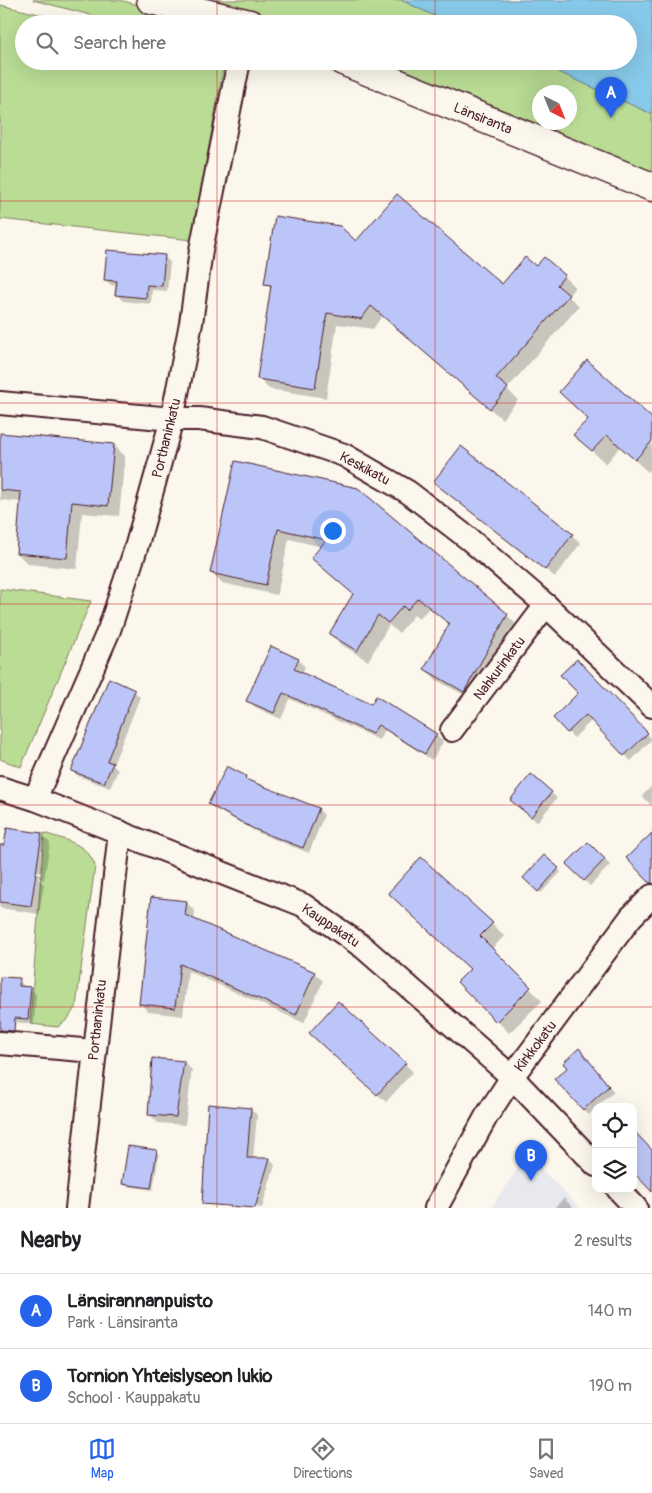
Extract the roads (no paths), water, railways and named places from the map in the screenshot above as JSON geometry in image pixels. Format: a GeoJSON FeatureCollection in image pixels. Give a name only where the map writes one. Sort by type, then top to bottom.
{"type":"FeatureCollection","features":[{"type":"Feature","properties":{"kind":"street"},"geometry":{"type":"LineString","coordinates":[[151,0],[214,15]]}},
{"type":"Feature","properties":{"kind":"street","name":"Porthaninkatu"},"geometry":{"type":"LineString","coordinates":[[35,799],[109,630],[136,548],[172,419],[191,323],[201,250],[237,70]]}},
{"type":"Feature","properties":{"kind":"street","name":"Länsiranta"},"geometry":{"type":"LineString","coordinates":[[365,70],[652,187]]}},
{"type":"Feature","properties":{"kind":"street","name":"Keskikatu"},"geometry":{"type":"LineString","coordinates":[[0,403],[172,419],[199,419],[262,427],[344,454],[408,492],[469,539],[546,605],[652,706]]}},
{"type":"Feature","properties":{"kind":"street","name":"Nahkurinkatu"},"geometry":{"type":"LineString","coordinates":[[452,730],[546,605]]}},
{"type":"Feature","properties":{"kind":"street","name":"Kauppakatu"},"geometry":{"type":"LineString","coordinates":[[0,788],[35,799],[303,904],[363,947],[512,1077],[592,1161]]}},
{"type":"Feature","properties":{"kind":"street","name":"Porthaninkatu"},"geometry":{"type":"LineString","coordinates":[[77,1208],[120,832]]}},
{"type":"Feature","properties":{"kind":"street","name":"Kirkkokatu"},"geometry":{"type":"LineString","coordinates":[[436,1208],[486,1117],[512,1077],[631,917],[652,896]]}},
{"type":"Feature","properties":{"kind":"street"},"geometry":{"type":"LineString","coordinates":[[0,1043],[94,1051]]}},
{"type":"Feature","properties":{"kind":"street"},"geometry":{"type":"LineString","coordinates":[[622,1193],[636,1208]]}},
{"type":"Feature","properties":{"kind":"water"},"geometry":{"type":"Polygon","coordinates":[[[401,0],[652,0],[652,114],[554,70],[637,70],[637,15],[433,15],[401,0]]]}},
{"type":"Feature","properties":{"kind":"place","name":"Länsirannanpuisto"},"geometry":{"type":"Point","coordinates":[611,118]}},
{"type":"Feature","properties":{"kind":"place","name":"Tornion Yhteislyseon lukio"},"geometry":{"type":"Point","coordinates":[531,1181]}}]}
